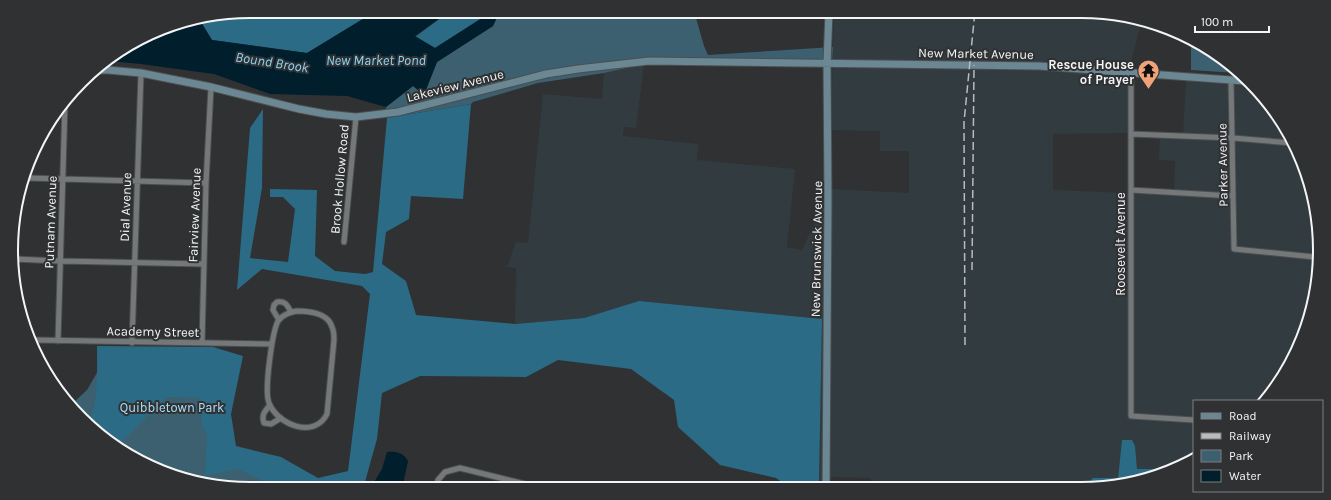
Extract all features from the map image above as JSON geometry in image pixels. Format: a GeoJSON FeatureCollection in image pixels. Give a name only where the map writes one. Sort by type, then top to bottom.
{"type":"FeatureCollection","features":[{"type":"Feature","properties":{"kind":"main road","name":"New Brunswick Avenue"},"geometry":{"type":"LineString","coordinates":[[826,482],[828,200],[827,63],[829,18]]}},
{"type":"Feature","properties":{"kind":"main road","name":"Lakeview Avenue"},"geometry":{"type":"LineString","coordinates":[[104,70],[141,73],[211,87],[299,109],[356,117],[398,112],[546,74],[613,64],[649,61],[827,63]]}},
{"type":"Feature","properties":{"kind":"main road","name":"New Market Avenue"},"geometry":{"type":"LineString","coordinates":[[827,63],[1039,66],[1239,81]]}},
{"type":"Feature","properties":{"kind":"street","name":"Roosevelt Avenue"},"geometry":{"type":"LineString","coordinates":[[1131,72],[1131,416],[1193,420]]}},
{"type":"Feature","properties":{"kind":"street","name":"Dial Avenue"},"geometry":{"type":"LineString","coordinates":[[132,342],[141,73]]}},
{"type":"Feature","properties":{"kind":"street","name":"Parker Avenue"},"geometry":{"type":"LineString","coordinates":[[1230,80],[1234,249],[1313,257]]}},
{"type":"Feature","properties":{"kind":"street","name":"Fairview Avenue"},"geometry":{"type":"LineString","coordinates":[[202,343],[203,264],[211,87]]}},
{"type":"Feature","properties":{"kind":"street","name":"Putnam Avenue"},"geometry":{"type":"LineString","coordinates":[[58,341],[66,109]]}},
{"type":"Feature","properties":{"kind":"street","name":"Brook Hollow Road"},"geometry":{"type":"LineString","coordinates":[[344,242],[356,117]]}},
{"type":"Feature","properties":{"kind":"street"},"geometry":{"type":"LineString","coordinates":[[1131,134],[1232,138],[1287,143]]}},
{"type":"Feature","properties":{"kind":"street"},"geometry":{"type":"LineString","coordinates":[[29,178],[206,183]]}},
{"type":"Feature","properties":{"kind":"street"},"geometry":{"type":"LineString","coordinates":[[1131,190],[1233,196]]}},
{"type":"Feature","properties":{"kind":"street"},"geometry":{"type":"LineString","coordinates":[[18,259],[203,264]]}},
{"type":"Feature","properties":{"kind":"street"},"geometry":{"type":"LineString","coordinates":[[279,320],[273,310],[274,305],[277,302],[282,301],[286,303],[291,312]]}},
{"type":"Feature","properties":{"kind":"street"},"geometry":{"type":"LineString","coordinates":[[305,311],[325,318],[332,327],[334,340],[326,414],[316,426],[307,428],[295,425],[281,418],[270,406],[268,401],[272,344],[279,320],[291,312],[305,311]]}},
{"type":"Feature","properties":{"kind":"street","name":"Academy Street"},"geometry":{"type":"LineString","coordinates":[[36,340],[272,344]]}},
{"type":"Feature","properties":{"kind":"street"},"geometry":{"type":"LineString","coordinates":[[270,406],[264,412],[262,418],[264,423],[271,424],[281,418]]}},
{"type":"Feature","properties":{"kind":"street"},"geometry":{"type":"LineString","coordinates":[[438,482],[445,472],[460,468],[511,482]]}},
{"type":"Feature","properties":{"kind":"shaded area"},"geometry":{"type":"Polygon","coordinates":[[[235,18],[364,18],[307,53],[212,40],[201,23],[235,18]]]}},
{"type":"Feature","properties":{"kind":"shaded area"},"geometry":{"type":"Polygon","coordinates":[[[441,18],[482,18],[435,48],[415,37],[441,18]]]}},
{"type":"Feature","properties":{"kind":"shaded area"},"geometry":{"type":"Polygon","coordinates":[[[834,18],[1096,18],[1126,22],[1140,26],[1128,74],[1128,133],[1053,134],[1053,190],[1174,195],[1175,161],[1159,160],[1160,135],[1183,136],[1186,81],[1245,86],[1265,109],[1282,134],[1301,175],[1309,205],[1313,235],[1313,265],[1309,295],[1301,325],[1289,353],[1274,379],[1258,400],[1193,400],[1193,453],[1158,469],[1137,469],[1135,446],[1122,440],[1118,478],[1093,478],[1089,482],[871,482],[871,478],[833,477],[819,482],[822,319],[639,301],[584,318],[515,324],[516,268],[507,267],[516,242],[528,243],[543,94],[602,99],[604,73],[644,64],[636,128],[624,127],[623,136],[698,144],[697,160],[795,169],[787,248],[802,250],[830,189],[909,193],[909,151],[880,151],[880,131],[831,130],[834,18]]]}},
{"type":"Feature","properties":{"kind":"shaded area"},"geometry":{"type":"Polygon","coordinates":[[[471,104],[463,199],[411,196],[409,219],[386,232],[382,264],[406,281],[416,315],[515,324],[584,318],[639,301],[822,319],[819,482],[782,482],[776,478],[720,465],[678,427],[674,400],[631,369],[558,360],[526,377],[420,376],[382,393],[377,439],[365,482],[261,482],[262,480],[238,469],[205,476],[207,434],[202,426],[201,398],[167,397],[120,443],[90,418],[96,396],[97,346],[213,347],[243,356],[231,414],[236,446],[281,457],[318,478],[348,471],[370,294],[362,286],[262,269],[237,290],[250,128],[263,109],[262,188],[250,258],[288,262],[295,209],[283,197],[270,197],[270,189],[317,190],[315,256],[335,271],[365,274],[373,272],[387,118],[471,104]]]}},
{"type":"Feature","properties":{"kind":"shaded area"},"geometry":{"type":"Polygon","coordinates":[[[1122,440],[1132,440],[1135,446],[1137,469],[1158,469],[1126,478],[1089,482],[1093,478],[1118,478],[1122,440]]]}},
{"type":"Feature","properties":{"kind":"green space"},"geometry":{"type":"Polygon","coordinates":[[[497,18],[696,18],[708,55],[833,47],[832,66],[644,64],[604,73],[538,83],[473,102],[471,104],[387,118],[386,107],[413,86],[424,94],[437,62],[493,26],[497,18]]]}},
{"type":"Feature","properties":{"kind":"green space"},"geometry":{"type":"Polygon","coordinates":[[[1191,46],[1210,57],[1230,73],[1191,70],[1191,46]]]}},
{"type":"Feature","properties":{"kind":"green space","name":"Quibbletown Park"},"geometry":{"type":"Polygon","coordinates":[[[109,352],[234,359],[229,452],[326,482],[235,482],[205,478],[175,470],[147,458],[121,443],[86,414],[75,401],[87,390],[109,352]]]}},
{"type":"Feature","properties":{"kind":"water","name":"New Market Pond"},"geometry":{"type":"Polygon","coordinates":[[[364,18],[440,18],[415,36],[435,48],[482,18],[497,18],[493,26],[437,62],[424,95],[413,86],[386,107],[347,96],[270,94],[214,74],[115,62],[147,42],[175,30],[201,23],[212,40],[307,53],[364,18]]]}},
{"type":"Feature","properties":{"kind":"water"},"geometry":{"type":"Polygon","coordinates":[[[387,452],[399,453],[408,461],[404,482],[374,482],[382,469],[387,452]]]}},
{"type":"Feature","properties":{"kind":"railway"},"geometry":{"type":"LineString","coordinates":[[965,345],[964,122],[974,18]]}},
{"type":"Feature","properties":{"kind":"railway"},"geometry":{"type":"LineString","coordinates":[[972,270],[974,65]]}},
{"type":"Feature","properties":{"kind":"place","name":"Rescue House of Prayer"},"geometry":{"type":"Point","coordinates":[1149,90]}},
{"type":"Feature","properties":{"kind":"water label","name":"Bound Brook"},"geometry":{"type":"Point","coordinates":[272,62]}}]}
